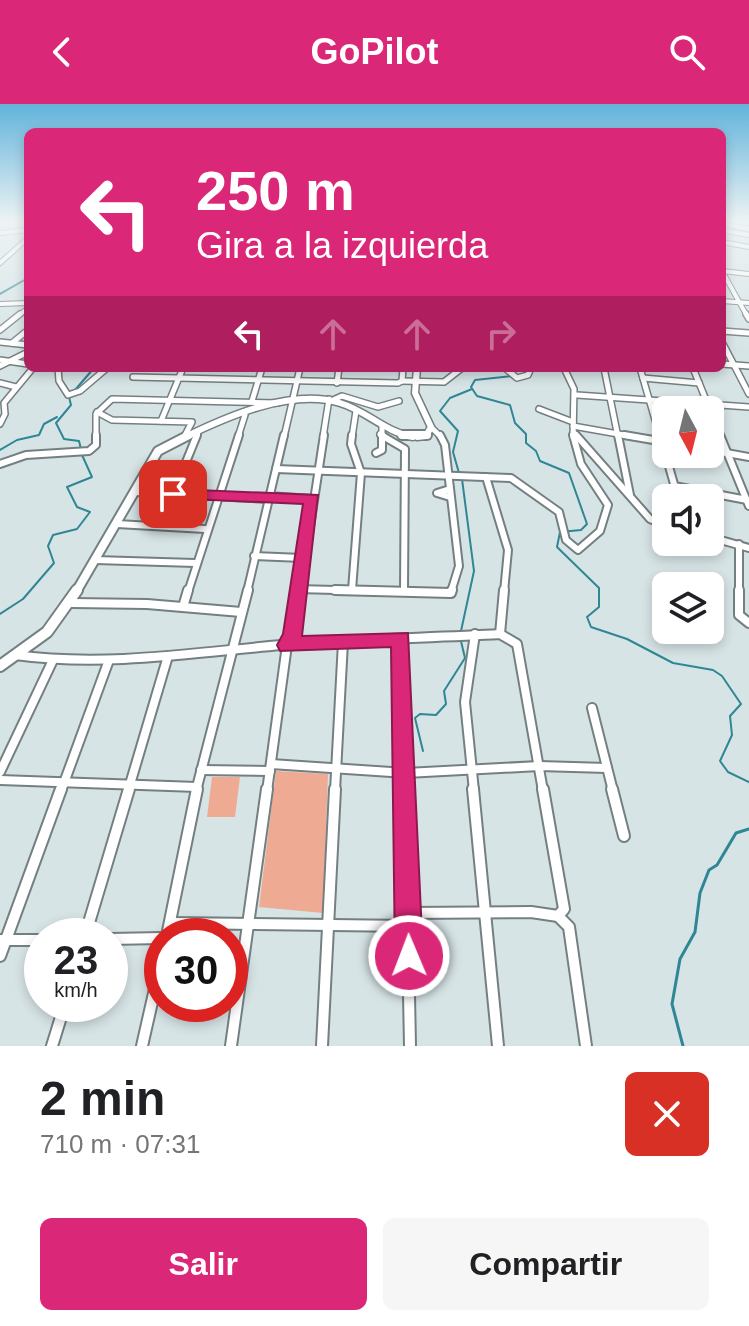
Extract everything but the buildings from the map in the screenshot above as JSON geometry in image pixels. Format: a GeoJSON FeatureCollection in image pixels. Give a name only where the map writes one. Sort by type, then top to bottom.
{"type":"FeatureCollection","features":[{"type":"Feature","properties":{"kind":"main road"},"geometry":{"type":"LineString","coordinates":[[0,666],[47,632],[72,603],[158,451],[184,437],[279,404],[331,400],[356,406],[381,429],[416,438],[428,434],[431,427],[417,401],[416,372]]}},
{"type":"Feature","properties":{"kind":"street"},"geometry":{"type":"LineString","coordinates":[[726,271],[749,270]]}},
{"type":"Feature","properties":{"kind":"street"},"geometry":{"type":"LineString","coordinates":[[726,278],[749,319]]}},
{"type":"Feature","properties":{"kind":"street"},"geometry":{"type":"LineString","coordinates":[[726,301],[749,303]]}},
{"type":"Feature","properties":{"kind":"street"},"geometry":{"type":"LineString","coordinates":[[1,304],[24,305]]}},
{"type":"Feature","properties":{"kind":"street"},"geometry":{"type":"LineString","coordinates":[[0,330],[24,309]]}},
{"type":"Feature","properties":{"kind":"street"},"geometry":{"type":"LineString","coordinates":[[726,331],[749,333]]}},
{"type":"Feature","properties":{"kind":"street"},"geometry":{"type":"LineString","coordinates":[[12,343],[24,333]]}},
{"type":"Feature","properties":{"kind":"street"},"geometry":{"type":"LineString","coordinates":[[0,342],[24,344]]}},
{"type":"Feature","properties":{"kind":"street"},"geometry":{"type":"LineString","coordinates":[[726,350],[749,394]]}},
{"type":"Feature","properties":{"kind":"street"},"geometry":{"type":"LineString","coordinates":[[9,362],[24,354]]}},
{"type":"Feature","properties":{"kind":"street"},"geometry":{"type":"LineString","coordinates":[[0,363],[24,364]]}},
{"type":"Feature","properties":{"kind":"street"},"geometry":{"type":"LineString","coordinates":[[726,364],[749,366]]}},
{"type":"Feature","properties":{"kind":"street"},"geometry":{"type":"LineString","coordinates":[[0,424],[2,407],[29,372]]}},
{"type":"Feature","properties":{"kind":"street"},"geometry":{"type":"LineString","coordinates":[[58,372],[59,381],[68,395],[80,391],[102,372]]}},
{"type":"Feature","properties":{"kind":"street"},"geometry":{"type":"LineString","coordinates":[[161,421],[181,372]]}},
{"type":"Feature","properties":{"kind":"street"},"geometry":{"type":"LineString","coordinates":[[252,401],[261,372]]}},
{"type":"Feature","properties":{"kind":"street"},"geometry":{"type":"LineString","coordinates":[[172,918],[197,787],[234,649],[299,372]]}},
{"type":"Feature","properties":{"kind":"street"},"geometry":{"type":"LineString","coordinates":[[337,383],[338,372]]}},
{"type":"Feature","properties":{"kind":"street"},"geometry":{"type":"LineString","coordinates":[[402,381],[403,372]]}},
{"type":"Feature","properties":{"kind":"street"},"geometry":{"type":"LineString","coordinates":[[133,377],[443,383],[460,372]]}},
{"type":"Feature","properties":{"kind":"street"},"geometry":{"type":"LineString","coordinates":[[510,372],[517,378],[529,372]]}},
{"type":"Feature","properties":{"kind":"street"},"geometry":{"type":"LineString","coordinates":[[276,469],[449,475],[462,479],[511,478],[554,506],[559,512],[566,540],[578,550],[586,546],[602,528],[608,516],[608,505],[578,456],[573,427],[577,395],[566,372]]}},
{"type":"Feature","properties":{"kind":"street"},"geometry":{"type":"LineString","coordinates":[[605,372],[631,497]]}},
{"type":"Feature","properties":{"kind":"street"},"geometry":{"type":"LineString","coordinates":[[641,372],[652,410]]}},
{"type":"Feature","properties":{"kind":"street"},"geometry":{"type":"LineString","coordinates":[[695,372],[705,396]]}},
{"type":"Feature","properties":{"kind":"street"},"geometry":{"type":"LineString","coordinates":[[643,378],[699,383]]}},
{"type":"Feature","properties":{"kind":"street"},"geometry":{"type":"LineString","coordinates":[[0,383],[16,387]]}},
{"type":"Feature","properties":{"kind":"street"},"geometry":{"type":"LineString","coordinates":[[577,395],[652,400]]}},
{"type":"Feature","properties":{"kind":"street"},"geometry":{"type":"LineString","coordinates":[[231,1046],[287,645],[293,635],[302,558],[331,400],[342,396],[356,406],[381,407],[399,401]]}},
{"type":"Feature","properties":{"kind":"street"},"geometry":{"type":"LineString","coordinates":[[0,464],[32,452],[78,456],[88,453],[96,445],[92,427],[97,412],[112,399],[170,398],[279,404]]}},
{"type":"Feature","properties":{"kind":"street"},"geometry":{"type":"LineString","coordinates":[[724,405],[749,407]]}},
{"type":"Feature","properties":{"kind":"street"},"geometry":{"type":"LineString","coordinates":[[352,590],[361,473],[351,444],[356,406]]}},
{"type":"Feature","properties":{"kind":"street"},"geometry":{"type":"LineString","coordinates":[[539,409],[573,427],[652,440]]}},
{"type":"Feature","properties":{"kind":"street"},"geometry":{"type":"LineString","coordinates":[[97,412],[103,418],[112,420],[192,422],[184,437]]}},
{"type":"Feature","properties":{"kind":"street"},"geometry":{"type":"LineString","coordinates":[[183,607],[205,529],[245,415]]}},
{"type":"Feature","properties":{"kind":"street"},"geometry":{"type":"LineString","coordinates":[[297,589],[451,593],[459,566],[449,475],[445,445],[431,427]]}},
{"type":"Feature","properties":{"kind":"street"},"geometry":{"type":"LineString","coordinates":[[573,427],[652,520]]}},
{"type":"Feature","properties":{"kind":"street"},"geometry":{"type":"LineString","coordinates":[[376,453],[382,450],[381,429]]}},
{"type":"Feature","properties":{"kind":"street"},"geometry":{"type":"LineString","coordinates":[[381,429],[405,447],[404,590]]}},
{"type":"Feature","properties":{"kind":"street"},"geometry":{"type":"LineString","coordinates":[[173,494],[198,432]]}},
{"type":"Feature","properties":{"kind":"street"},"geometry":{"type":"LineString","coordinates":[[724,446],[748,502]]}},
{"type":"Feature","properties":{"kind":"street"},"geometry":{"type":"LineString","coordinates":[[724,452],[749,457]]}},
{"type":"Feature","properties":{"kind":"street"},"geometry":{"type":"LineString","coordinates":[[486,477],[508,550],[500,634]]}},
{"type":"Feature","properties":{"kind":"street"},"geometry":{"type":"LineString","coordinates":[[136,492],[312,499]]}},
{"type":"Feature","properties":{"kind":"street"},"geometry":{"type":"LineString","coordinates":[[724,497],[748,502]]}},
{"type":"Feature","properties":{"kind":"street"},"geometry":{"type":"LineString","coordinates":[[117,524],[205,529]]}},
{"type":"Feature","properties":{"kind":"street"},"geometry":{"type":"LineString","coordinates":[[724,540],[749,548]]}},
{"type":"Feature","properties":{"kind":"street"},"geometry":{"type":"LineString","coordinates":[[739,544],[739,615],[749,624]]}},
{"type":"Feature","properties":{"kind":"street"},"geometry":{"type":"LineString","coordinates":[[254,556],[302,558]]}},
{"type":"Feature","properties":{"kind":"street"},"geometry":{"type":"LineString","coordinates":[[95,560],[195,563]]}},
{"type":"Feature","properties":{"kind":"street"},"geometry":{"type":"LineString","coordinates":[[72,603],[241,612]]}},
{"type":"Feature","properties":{"kind":"street"},"geometry":{"type":"LineString","coordinates":[[475,634],[465,702],[498,1046]]}},
{"type":"Feature","properties":{"kind":"street"},"geometry":{"type":"LineString","coordinates":[[15,655],[53,660],[109,660],[287,645],[500,634],[517,644],[564,909],[558,916]]}},
{"type":"Feature","properties":{"kind":"street"},"geometry":{"type":"LineString","coordinates":[[401,639],[410,1046]]}},
{"type":"Feature","properties":{"kind":"street"},"geometry":{"type":"LineString","coordinates":[[322,1046],[343,642]]}},
{"type":"Feature","properties":{"kind":"street"},"geometry":{"type":"LineString","coordinates":[[90,918],[168,656]]}},
{"type":"Feature","properties":{"kind":"street"},"geometry":{"type":"LineString","coordinates":[[0,772],[53,660]]}},
{"type":"Feature","properties":{"kind":"street"},"geometry":{"type":"LineString","coordinates":[[0,956],[3,940],[109,660]]}},
{"type":"Feature","properties":{"kind":"street"},"geometry":{"type":"LineString","coordinates":[[592,708],[624,836]]}},
{"type":"Feature","properties":{"kind":"street"},"geometry":{"type":"LineString","coordinates":[[201,770],[270,768],[406,773],[539,766],[607,768]]}},
{"type":"Feature","properties":{"kind":"street"},"geometry":{"type":"LineString","coordinates":[[0,780],[63,785],[197,787]]}},
{"type":"Feature","properties":{"kind":"street"},"geometry":{"type":"LineString","coordinates":[[409,913],[484,911],[558,916],[569,927],[586,1046]]}},
{"type":"Feature","properties":{"kind":"street"},"geometry":{"type":"LineString","coordinates":[[250,922],[409,926]]}},
{"type":"Feature","properties":{"kind":"street"},"geometry":{"type":"LineString","coordinates":[[3,940],[24,940]]}},
{"type":"Feature","properties":{"kind":"street"},"geometry":{"type":"LineString","coordinates":[[52,1046],[59,1022]]}},
{"type":"Feature","properties":{"kind":"street"},"geometry":{"type":"LineString","coordinates":[[142,1046],[147,1022]]}},
{"type":"Feature","properties":{"kind":"shaded area"},"geometry":{"type":"Polygon","coordinates":[[[276,771],[328,774],[323,913],[259,907],[276,771]]]}},
{"type":"Feature","properties":{"kind":"shaded area"},"geometry":{"type":"Polygon","coordinates":[[[212,777],[240,777],[235,817],[207,817],[212,777]]]}},
{"type":"Feature","properties":{"kind":"waterway"},"geometry":{"type":"LineString","coordinates":[[0,294],[24,280]]}},
{"type":"Feature","properties":{"kind":"waterway"},"geometry":{"type":"LineString","coordinates":[[75,390],[91,372]]}},
{"type":"Feature","properties":{"kind":"waterway"},"geometry":{"type":"LineString","coordinates":[[514,372],[512,376],[475,380],[471,387],[477,396],[510,405],[515,423],[526,434],[526,443],[536,451],[540,461],[569,473],[587,524],[581,530],[560,532],[557,547],[599,588],[599,607],[587,617],[591,627],[627,639],[673,663],[713,670],[722,676],[741,704],[730,716],[732,735],[720,761],[728,772],[749,782]]}},
{"type":"Feature","properties":{"kind":"waterway"},"geometry":{"type":"LineString","coordinates":[[459,473],[453,452],[458,431],[440,411],[450,398],[472,389]]}},
{"type":"Feature","properties":{"kind":"waterway"},"geometry":{"type":"LineString","coordinates":[[69,397],[71,405],[56,423],[64,439],[79,441],[81,449]]}},
{"type":"Feature","properties":{"kind":"waterway"},"geometry":{"type":"LineString","coordinates":[[0,450],[17,440],[39,435],[44,424],[57,417]]}},
{"type":"Feature","properties":{"kind":"waterway"},"geometry":{"type":"LineString","coordinates":[[0,614],[23,599],[54,563],[48,546],[53,535],[77,529],[90,512],[77,507],[67,487],[92,477],[82,455]]}},
{"type":"Feature","properties":{"kind":"waterway"},"geometry":{"type":"LineString","coordinates":[[461,631],[474,571],[462,479]]}},
{"type":"Feature","properties":{"kind":"waterway"},"geometry":{"type":"LineString","coordinates":[[423,751],[415,718],[420,714],[436,715],[446,704],[444,691],[465,658],[460,637]]}},
{"type":"Feature","properties":{"kind":"waterway"},"geometry":{"type":"LineString","coordinates":[[683,1046],[672,1004],[680,959],[695,932],[700,893],[709,870],[717,865],[736,833],[749,829]]}},
{"type":"Feature","properties":{"kind":"route"},"geometry":{"type":"LineString","coordinates":[[173,494],[312,499],[297,589],[293,635],[287,645],[401,639],[407,752],[404,801],[409,956]]}}]}
